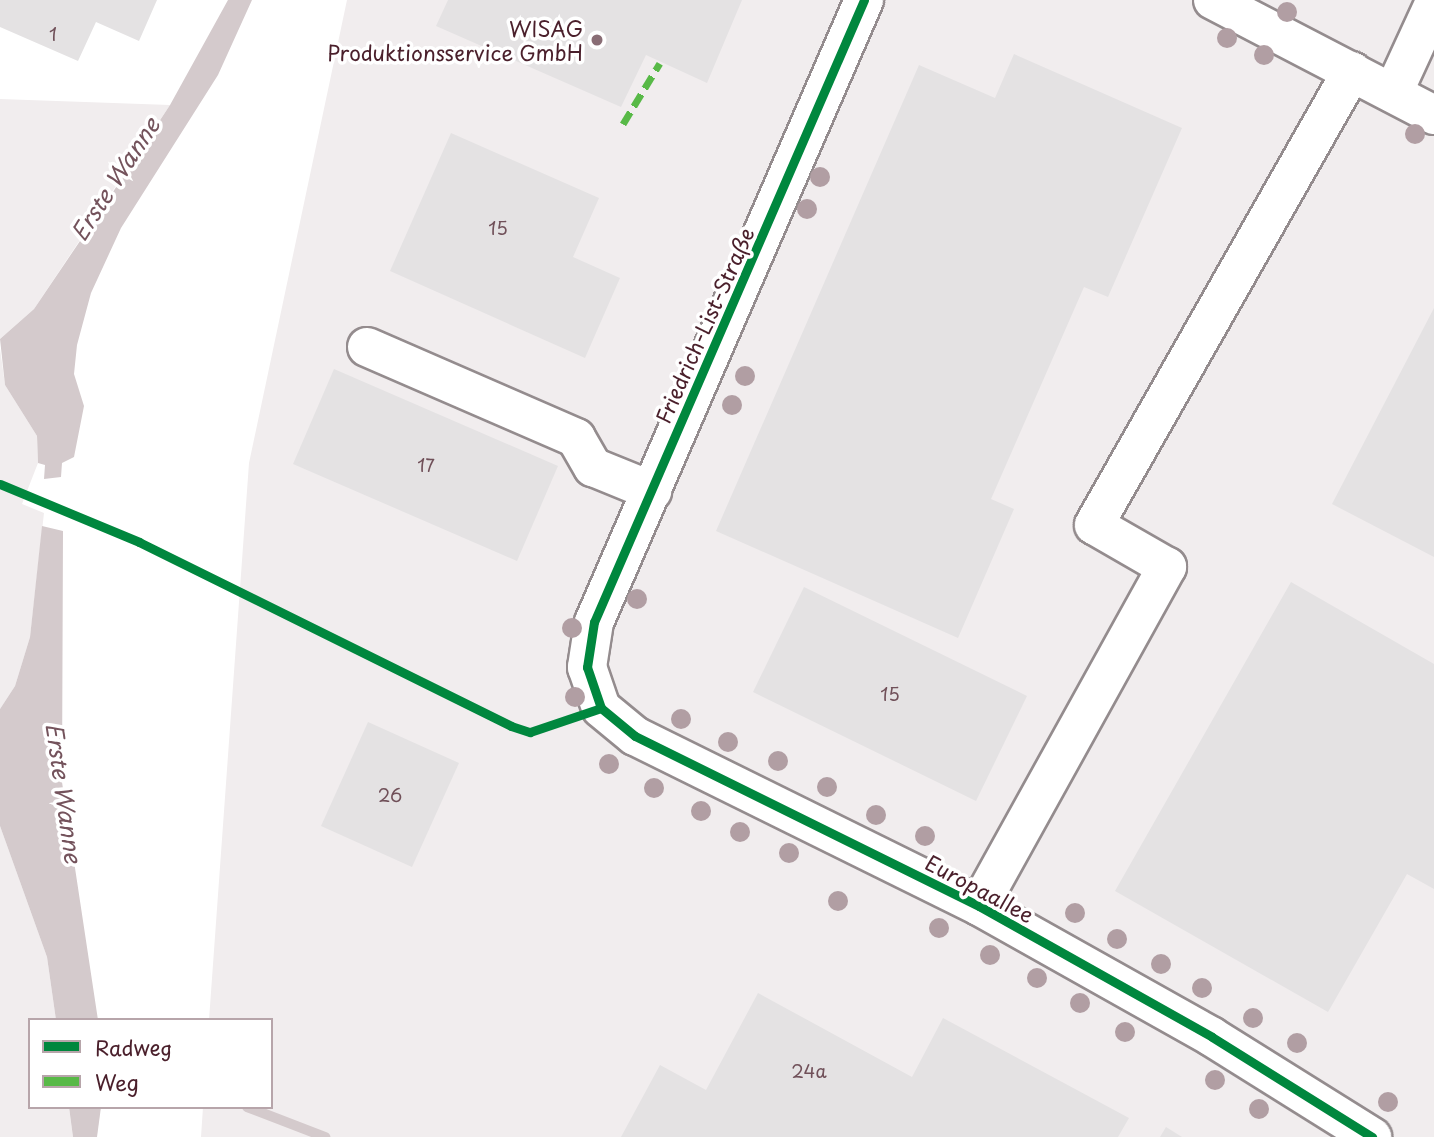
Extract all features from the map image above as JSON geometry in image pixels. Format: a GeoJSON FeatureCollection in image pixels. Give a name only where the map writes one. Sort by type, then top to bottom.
{"type":"FeatureCollection","features":[{"type":"Feature","properties":{"kind":"street","name":"Friedrich-List-Straße"},"geometry":{"type":"LineString","coordinates":[[587,667],[594,622],[864,0]]}},
{"type":"Feature","properties":{"kind":"street"},"geometry":{"type":"LineString","coordinates":[[1213,0],[1434,115]]}},
{"type":"Feature","properties":{"kind":"street"},"geometry":{"type":"LineString","coordinates":[[1393,93],[1434,4]]}},
{"type":"Feature","properties":{"kind":"street"},"geometry":{"type":"LineString","coordinates":[[979,906],[1167,567],[1094,525],[1352,71]]}},
{"type":"Feature","properties":{"kind":"street"},"geometry":{"type":"LineString","coordinates":[[367,346],[576,438],[593,467],[652,491]]}},
{"type":"Feature","properties":{"kind":"street","name":"Europaallee"},"geometry":{"type":"LineString","coordinates":[[587,667],[601,708],[635,736],[979,906],[1212,1037],[1372,1137]]}},
{"type":"Feature","properties":{"kind":"shaded area"},"geometry":{"type":"Polygon","coordinates":[[[228,0],[252,0],[218,75],[121,228],[91,293],[77,345],[74,374],[84,406],[74,457],[62,463],[61,477],[44,479],[45,465],[38,463],[37,436],[5,385],[0,339],[34,309],[103,207],[170,105],[228,0]]]}},
{"type":"Feature","properties":{"kind":"shaded area"},"geometry":{"type":"Polygon","coordinates":[[[347,0],[1434,0],[1434,1137],[201,1137],[203,1109],[273,1109],[273,1018],[209,1018],[249,463],[347,0]]]}},
{"type":"Feature","properties":{"kind":"shaded area"},"geometry":{"type":"Polygon","coordinates":[[[0,99],[170,105],[34,309],[0,339],[0,99]]]}},
{"type":"Feature","properties":{"kind":"shaded area"},"geometry":{"type":"Polygon","coordinates":[[[0,348],[5,385],[37,436],[38,463],[22,504],[44,513],[30,637],[15,686],[0,709],[0,348]]]}},
{"type":"Feature","properties":{"kind":"shaded area"},"geometry":{"type":"Polygon","coordinates":[[[42,526],[63,531],[62,782],[98,1018],[56,1018],[47,957],[0,826],[0,709],[15,686],[30,637],[42,526]]]}},
{"type":"Feature","properties":{"kind":"shaded area"},"geometry":{"type":"Polygon","coordinates":[[[0,826],[47,957],[56,1018],[28,1018],[28,1109],[69,1109],[73,1137],[0,1137],[0,826]]]}},
{"type":"Feature","properties":{"kind":"shaded area"},"geometry":{"type":"Polygon","coordinates":[[[69,1109],[101,1109],[97,1137],[73,1137],[69,1109]]]}},
{"type":"Feature","properties":{"kind":"building"},"geometry":{"type":"Polygon","coordinates":[[[0,0],[157,0],[139,41],[96,22],[78,61],[0,27],[0,0]]]}},
{"type":"Feature","properties":{"kind":"building","name":"WISAG Produktionsservice GmbH"},"geometry":{"type":"Polygon","coordinates":[[[448,0],[742,0],[707,83],[646,55],[621,107],[436,26],[448,0]]]}},
{"type":"Feature","properties":{"kind":"building"},"geometry":{"type":"Polygon","coordinates":[[[1014,54],[1182,128],[1108,297],[1084,287],[991,499],[1014,509],[958,638],[716,531],[919,65],[995,98],[1014,54]]]}},
{"type":"Feature","properties":{"kind":"building"},"geometry":{"type":"Polygon","coordinates":[[[451,133],[599,198],[573,257],[620,278],[585,358],[390,271],[451,133]]]}},
{"type":"Feature","properties":{"kind":"building"},"geometry":{"type":"Polygon","coordinates":[[[1434,308],[1434,557],[1332,504],[1434,308]]]}},
{"type":"Feature","properties":{"kind":"building"},"geometry":{"type":"Polygon","coordinates":[[[334,369],[558,466],[517,561],[293,464],[334,369]]]}},
{"type":"Feature","properties":{"kind":"building"},"geometry":{"type":"Polygon","coordinates":[[[1291,582],[1434,664],[1434,889],[1407,874],[1328,1012],[1115,891],[1291,582]]]}},
{"type":"Feature","properties":{"kind":"building"},"geometry":{"type":"Polygon","coordinates":[[[804,587],[1027,696],[976,801],[753,692],[804,587]]]}},
{"type":"Feature","properties":{"kind":"building"},"geometry":{"type":"Polygon","coordinates":[[[368,722],[459,763],[412,867],[321,826],[368,722]]]}},
{"type":"Feature","properties":{"kind":"building"},"geometry":{"type":"Polygon","coordinates":[[[758,993],[912,1077],[943,1018],[1129,1118],[1118,1137],[621,1137],[660,1065],[706,1090],[758,993]]]}},
{"type":"Feature","properties":{"kind":"building"},"geometry":{"type":"Polygon","coordinates":[[[1166,1127],[1182,1137],[1160,1137],[1166,1127]]]}},
{"type":"Feature","properties":{"kind":"waterway","name":"Erste Wanne"},"geometry":{"type":"LineString","coordinates":[[252,1109],[325,1137]]}},
{"type":"Feature","properties":{"kind":"marked path"},"geometry":{"type":"LineString","coordinates":[[623,124],[660,63]]}},
{"type":"Feature","properties":{"kind":"cycle path"},"geometry":{"type":"LineString","coordinates":[[864,0],[594,622],[587,667],[601,708],[635,736],[979,906],[1212,1037],[1372,1137]]}},
{"type":"Feature","properties":{"kind":"cycle path"},"geometry":{"type":"LineString","coordinates":[[0,484],[139,542],[511,726],[530,732],[601,708]]}},
{"type":"Feature","properties":{"kind":"place","name":"WISAG Produktionsservice GmbH"},"geometry":{"type":"Point","coordinates":[597,40]}}]}
